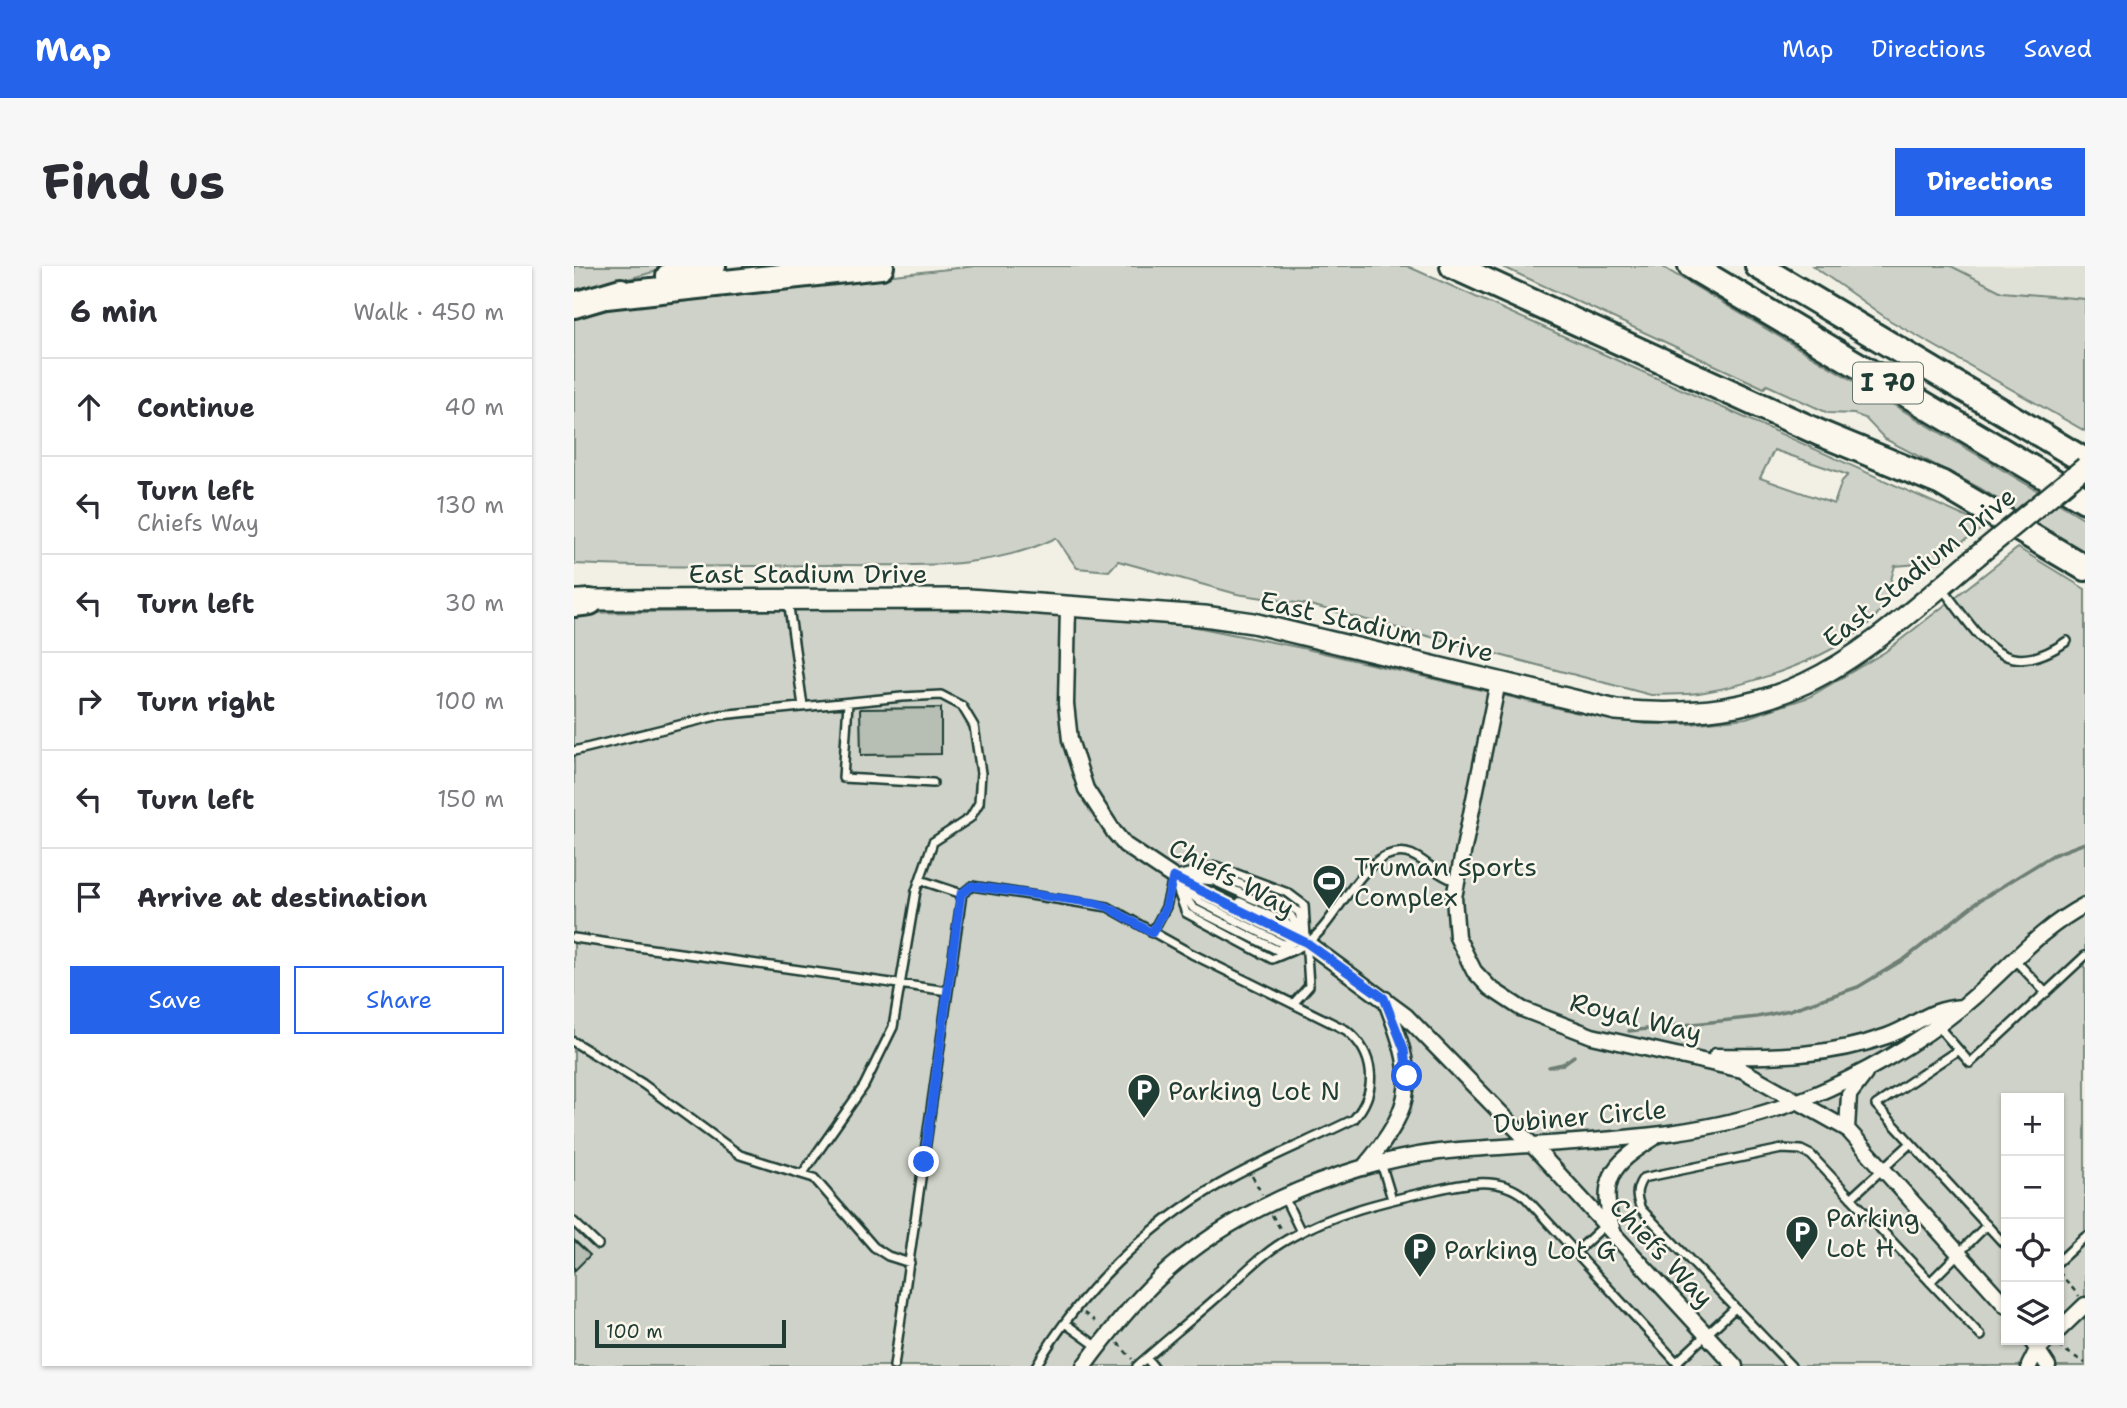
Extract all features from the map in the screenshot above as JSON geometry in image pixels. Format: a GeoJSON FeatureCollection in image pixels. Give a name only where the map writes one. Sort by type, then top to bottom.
{"type":"FeatureCollection","features":[{"type":"Feature","properties":{"kind":"highway"},"geometry":{"type":"LineString","coordinates":[[574,305],[713,266]]}},
{"type":"Feature","properties":{"kind":"highway"},"geometry":{"type":"LineString","coordinates":[[606,296],[881,266]]}},
{"type":"Feature","properties":{"kind":"highway"},"geometry":{"type":"LineString","coordinates":[[1453,266],[1822,434],[1941,483],[2085,568]]}},
{"type":"Feature","properties":{"kind":"highway","name":"I 70"},"geometry":{"type":"LineString","coordinates":[[1691,266],[2085,500]]}},
{"type":"Feature","properties":{"kind":"highway","name":"I 70"},"geometry":{"type":"LineString","coordinates":[[1758,266],[2085,461]]}},
{"type":"Feature","properties":{"kind":"highway"},"geometry":{"type":"LineString","coordinates":[[1777,266],[1794,287]]}},
{"type":"Feature","properties":{"kind":"main road","name":"East Stadium Drive"},"geometry":{"type":"LineString","coordinates":[[579,601],[969,599],[1204,616],[1253,623],[1616,710],[1662,714],[1713,712],[1786,693],[1852,659],[2085,467]]}},
{"type":"Feature","properties":{"kind":"street","name":"Chiefs Way"},"geometry":{"type":"LineString","coordinates":[[1068,606],[1066,704],[1070,740],[1086,789],[1125,845],[1173,877],[1307,943],[1406,1016],[1532,1145],[1735,1366]]}},
{"type":"Feature","properties":{"kind":"street","name":"Royal Way"},"geometry":{"type":"LineString","coordinates":[[1498,682],[1457,881],[1454,918],[1464,955],[1474,971],[1505,1000],[1556,1024],[1592,1036],[1693,1056],[1742,1069],[1847,1129],[2001,1300]]}},
{"type":"Feature","properties":{"kind":"street","name":"Dubiner Circle"},"geometry":{"type":"LineString","coordinates":[[1084,1366],[1133,1305],[1178,1263],[1230,1227],[1284,1197],[1381,1163],[1456,1150],[1658,1136],[1752,1117],[1798,1101],[1881,1060],[1937,1025],[1962,1007],[2034,938],[2085,905]]}},
{"type":"Feature","properties":{"kind":"street"},"geometry":{"type":"LineString","coordinates":[[1363,1168],[1398,1122],[1406,1096],[1404,1049],[1384,998]]}},
{"type":"Feature","properties":{"kind":"street"},"geometry":{"type":"LineString","coordinates":[[1693,1056],[1771,1057],[1828,1052],[1889,1035],[1940,1008],[1962,1007]]}},
{"type":"Feature","properties":{"kind":"street"},"geometry":{"type":"LineString","coordinates":[[1847,1129],[1849,1095],[1856,1082],[1881,1060]]}},
{"type":"Feature","properties":{"kind":"street"},"geometry":{"type":"LineString","coordinates":[[1609,1230],[1606,1196],[1610,1177],[1620,1161],[1658,1136]]}},
{"type":"Feature","properties":{"kind":"street"},"geometry":{"type":"LineString","coordinates":[[2064,1321],[2083,1302]]}},
{"type":"Feature","properties":{"kind":"street"},"geometry":{"type":"LineString","coordinates":[[2029,1366],[2042,1345]]}},
{"type":"Feature","properties":{"kind":"street"},"geometry":{"type":"LineString","coordinates":[[2046,1345],[2048,1366]]}},
{"type":"Feature","properties":{"kind":"lane"},"geometry":{"type":"LineString","coordinates":[[1941,586],[1987,644],[1999,653],[2015,659],[2033,660],[2067,640]]}},
{"type":"Feature","properties":{"kind":"lane"},"geometry":{"type":"LineString","coordinates":[[788,600],[803,706]]}},
{"type":"Feature","properties":{"kind":"lane"},"geometry":{"type":"LineString","coordinates":[[574,751],[720,715],[941,695],[962,706],[974,726],[981,773],[979,803],[970,818],[933,842],[920,880],[893,1027],[864,1086],[803,1173]]}},
{"type":"Feature","properties":{"kind":"lane"},"geometry":{"type":"LineString","coordinates":[[848,703],[843,778],[933,783]]}},
{"type":"Feature","properties":{"kind":"lane"},"geometry":{"type":"LineString","coordinates":[[1173,877],[1186,914],[1272,959],[1307,943],[1340,909],[1373,861],[1387,854],[1412,855],[1442,877],[1457,881]]}},
{"type":"Feature","properties":{"kind":"lane"},"geometry":{"type":"LineString","coordinates":[[1173,877],[1216,866],[1288,893],[1304,905],[1308,986],[1293,1004]]}},
{"type":"Feature","properties":{"kind":"lane"},"geometry":{"type":"LineString","coordinates":[[1152,933],[1166,907],[1173,877]]}},
{"type":"Feature","properties":{"kind":"lane"},"geometry":{"type":"LineString","coordinates":[[920,880],[961,894]]}},
{"type":"Feature","properties":{"kind":"lane"},"geometry":{"type":"LineString","coordinates":[[894,1366],[961,894],[972,886],[1108,907],[1152,933],[1346,1030],[1359,1040],[1367,1056],[1371,1086],[1363,1109],[1354,1119],[1248,1169],[1174,1213],[1132,1249],[1077,1309],[1036,1366]]}},
{"type":"Feature","properties":{"kind":"lane"},"geometry":{"type":"LineString","coordinates":[[574,938],[948,990]]}},
{"type":"Feature","properties":{"kind":"lane"},"geometry":{"type":"LineString","coordinates":[[1937,1025],[1970,1063],[2085,956]]}},
{"type":"Feature","properties":{"kind":"lane"},"geometry":{"type":"LineString","coordinates":[[2014,958],[2046,993]]}},
{"type":"Feature","properties":{"kind":"lane"},"geometry":{"type":"LineString","coordinates":[[574,1042],[643,1084],[740,1155],[814,1178],[874,1247],[888,1256],[910,1263]]}},
{"type":"Feature","properties":{"kind":"lane"},"geometry":{"type":"LineString","coordinates":[[1958,1050],[1876,1105],[2001,1240]]}},
{"type":"Feature","properties":{"kind":"lane"},"geometry":{"type":"LineString","coordinates":[[1851,1198],[1911,1143]]}},
{"type":"Feature","properties":{"kind":"lane"},"geometry":{"type":"LineString","coordinates":[[1791,1366],[1641,1209],[1637,1187],[1643,1178],[1792,1147],[1811,1155],[1981,1336]]}},
{"type":"Feature","properties":{"kind":"lane"},"geometry":{"type":"LineString","coordinates":[[1381,1163],[1392,1199]]}},
{"type":"Feature","properties":{"kind":"lane"},"geometry":{"type":"LineString","coordinates":[[1135,1362],[1146,1358],[1273,1248],[1301,1232],[1333,1218],[1392,1199],[1451,1186],[1504,1184],[1526,1198],[1679,1364],[1706,1334],[1735,1308]]}},
{"type":"Feature","properties":{"kind":"lane"},"geometry":{"type":"LineString","coordinates":[[1284,1197],[1301,1232]]}},
{"type":"Feature","properties":{"kind":"lane"},"geometry":{"type":"LineString","coordinates":[[574,1222],[598,1245]]}},
{"type":"Feature","properties":{"kind":"lane"},"geometry":{"type":"LineString","coordinates":[[1930,1282],[1987,1225]]}},
{"type":"Feature","properties":{"kind":"lane"},"geometry":{"type":"LineString","coordinates":[[1576,1252],[1609,1230]]}},
{"type":"Feature","properties":{"kind":"lane"},"geometry":{"type":"LineString","coordinates":[[2064,1256],[2085,1237]]}},
{"type":"Feature","properties":{"kind":"lane"},"geometry":{"type":"LineString","coordinates":[[1066,1324],[1098,1348]]}},
{"type":"Feature","properties":{"kind":"lane"},"geometry":{"type":"LineString","coordinates":[[1146,1358],[1153,1366]]}},
{"type":"Feature","properties":{"kind":"path"},"geometry":{"type":"LineString","coordinates":[[1248,1169],[1262,1194]]}},
{"type":"Feature","properties":{"kind":"path"},"geometry":{"type":"LineString","coordinates":[[1272,1215],[1283,1233]]}},
{"type":"Feature","properties":{"kind":"path"},"geometry":{"type":"LineString","coordinates":[[2064,1278],[2083,1302]]}},
{"type":"Feature","properties":{"kind":"path"},"geometry":{"type":"LineString","coordinates":[[1077,1309],[1095,1321]]}},
{"type":"Feature","properties":{"kind":"path"},"geometry":{"type":"LineString","coordinates":[[1116,1342],[1135,1362]]}},
{"type":"Feature","properties":{"kind":"path"},"geometry":{"type":"LineString","coordinates":[[2054,1345],[2085,1363]]}},
{"type":"Feature","properties":{"kind":"shaded area"},"geometry":{"type":"Polygon","coordinates":[[[574,266],[675,266],[574,294],[574,266]]]}},
{"type":"Feature","properties":{"kind":"shaded area"},"geometry":{"type":"Polygon","coordinates":[[[976,266],[1407,266],[1986,526],[1949,551],[1941,562],[1895,566],[1885,599],[1876,616],[1841,644],[1818,656],[1769,676],[1720,689],[1699,693],[1651,695],[1310,605],[1237,594],[1118,561],[1109,571],[1077,568],[1056,538],[1000,557],[943,564],[574,564],[574,318],[629,305],[976,266]],[[1774,450],[1760,478],[1834,504],[1842,481],[1848,475],[1774,450]]]}},
{"type":"Feature","properties":{"kind":"shaded area"},"geometry":{"type":"Polygon","coordinates":[[[1501,266],[1661,266],[2085,519],[2085,554],[1980,488],[1885,439],[1865,418],[1854,414],[1828,413],[1767,385],[1764,388],[1501,266]]]}},
{"type":"Feature","properties":{"kind":"shaded area"},"geometry":{"type":"Polygon","coordinates":[[[1813,266],[1951,266],[2002,292],[2085,299],[2085,431],[1889,320],[1813,266]]]}},
{"type":"Feature","properties":{"kind":"shaded area"},"geometry":{"type":"Polygon","coordinates":[[[1951,266],[2085,266],[2085,299],[2002,292],[1951,266]]]}},
{"type":"Feature","properties":{"kind":"shaded area","name":"Truman Sports Complex"},"geometry":{"type":"Polygon","coordinates":[[[2018,548],[2085,589],[2085,1366],[574,1366],[574,613],[975,608],[1191,626],[1302,648],[1574,712],[1646,724],[1691,724],[1746,718],[1809,697],[1885,652],[2018,548]]]}},
{"type":"Feature","properties":{"kind":"building"},"geometry":{"type":"Polygon","coordinates":[[[941,708],[941,754],[861,755],[860,709],[941,708]]]}},
{"type":"Feature","properties":{"kind":"building"},"geometry":{"type":"Polygon","coordinates":[[[574,1240],[590,1255],[574,1271],[574,1240]]]}},
{"type":"Feature","properties":{"kind":"waterway"},"geometry":{"type":"LineString","coordinates":[[1629,1031],[1757,1017],[1790,1010],[1858,987],[1906,958],[1980,900],[2053,855],[2085,843]]}},
{"type":"Feature","properties":{"kind":"waterway"},"geometry":{"type":"LineString","coordinates":[[1549,1067],[1563,1064],[1574,1056]]}},
{"type":"Feature","properties":{"kind":"place","name":"Truman Sports Complex"},"geometry":{"type":"Point","coordinates":[1329,911]}},
{"type":"Feature","properties":{"kind":"place","name":"Parking Lot N"},"geometry":{"type":"Point","coordinates":[1144,1120]}},
{"type":"Feature","properties":{"kind":"place","name":"Parking Lot H"},"geometry":{"type":"Point","coordinates":[1802,1262]}},
{"type":"Feature","properties":{"kind":"place","name":"Parking Lot G"},"geometry":{"type":"Point","coordinates":[1420,1279]}},
{"type":"Feature","properties":{"kind":"route"},"geometry":{"type":"LineString","coordinates":[[924,1162],[961,894],[972,886],[1095,903],[1108,907],[1152,933],[1166,907],[1173,877],[1205,896],[1307,943],[1384,998],[1404,1049],[1407,1076]]}}]}
